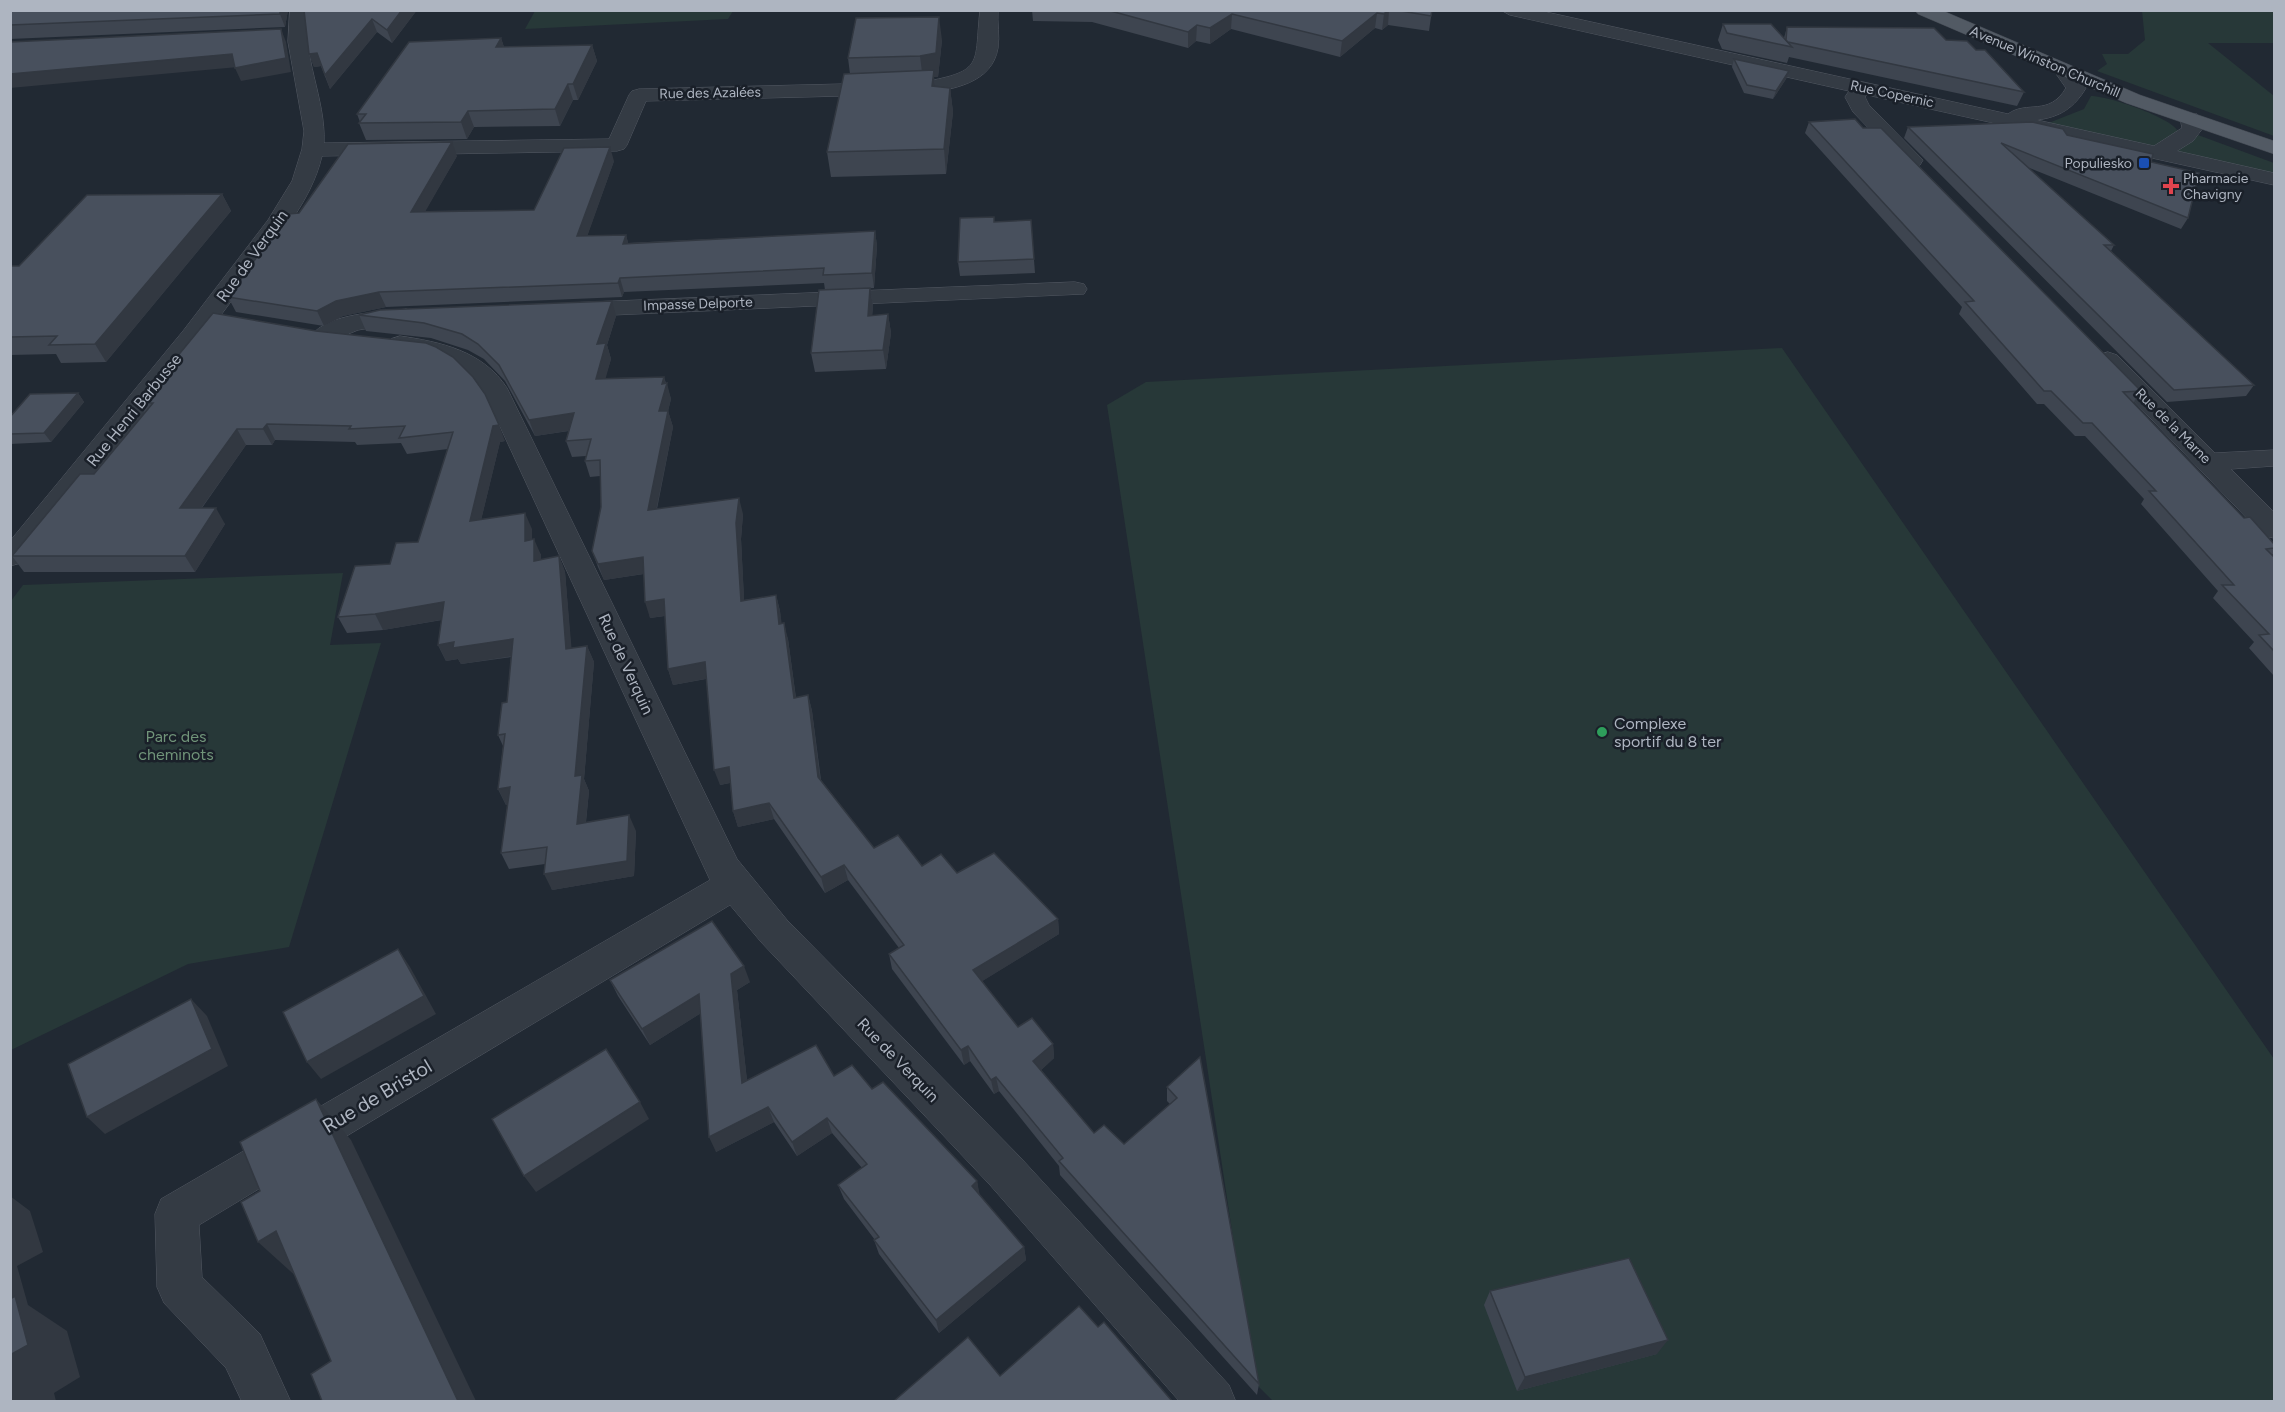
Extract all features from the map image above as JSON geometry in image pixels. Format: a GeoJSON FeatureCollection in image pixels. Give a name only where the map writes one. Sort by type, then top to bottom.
{"type":"FeatureCollection","features":[{"type":"Feature","properties":{"kind":"main road","name":"Avenue Winston Churchill"},"geometry":{"type":"LineString","coordinates":[[1924,10],[2274,159]]}},
{"type":"Feature","properties":{"kind":"main road","name":"Avenue Winston Churchill"},"geometry":{"type":"LineString","coordinates":[[2191,123],[2274,148]]}},
{"type":"Feature","properties":{"kind":"street","name":"Rue de Verquin"},"geometry":{"type":"LineString","coordinates":[[241,322],[208,317],[294,199],[313,150],[314,110],[289,35],[299,10]]}},
{"type":"Feature","properties":{"kind":"street","name":"Rue Copernic"},"geometry":{"type":"LineString","coordinates":[[1510,10],[2274,179]]}},
{"type":"Feature","properties":{"kind":"street","name":"Rue des Azalées"},"geometry":{"type":"LineString","coordinates":[[313,150],[616,145],[639,95],[923,88],[955,82],[974,74],[987,55],[988,17]]}},
{"type":"Feature","properties":{"kind":"street"},"geometry":{"type":"LineString","coordinates":[[1993,117],[2036,115],[2058,110],[2070,100],[2076,88],[2064,71]]}},
{"type":"Feature","properties":{"kind":"street"},"geometry":{"type":"LineString","coordinates":[[1862,88],[1855,97],[1860,108],[1925,174]]}},
{"type":"Feature","properties":{"kind":"street"},"geometry":{"type":"LineString","coordinates":[[2155,153],[2181,141],[2191,123]]}},
{"type":"Feature","properties":{"kind":"street","name":"Impasse Delporte"},"geometry":{"type":"LineString","coordinates":[[548,311],[1075,289]]}},
{"type":"Feature","properties":{"kind":"street"},"geometry":{"type":"LineString","coordinates":[[324,336],[352,323],[386,316],[431,315]]}},
{"type":"Feature","properties":{"kind":"street","name":"Rue Henri Barbusse"},"geometry":{"type":"LineString","coordinates":[[10,556],[28,542],[208,317]]}},
{"type":"Feature","properties":{"kind":"street","name":"Rue de Verquin"},"geometry":{"type":"LineString","coordinates":[[293,331],[436,349],[455,355],[487,378],[506,409],[718,858],[734,884],[774,931],[1005,1171],[1212,1401]]}},
{"type":"Feature","properties":{"kind":"street","name":"Rue de la Marne"},"geometry":{"type":"LineString","coordinates":[[2090,342],[2274,529]]}},
{"type":"Feature","properties":{"kind":"street"},"geometry":{"type":"LineString","coordinates":[[2208,462],[2274,458]]}},
{"type":"Feature","properties":{"kind":"street","name":"Rue de Bristol"},"geometry":{"type":"LineString","coordinates":[[267,1401],[243,1351],[180,1287],[177,1214],[734,884]]}},
{"type":"Feature","properties":{"kind":"green space"},"geometry":{"type":"Polygon","coordinates":[[[535,11],[733,11],[728,19],[525,29],[535,11]]]}},
{"type":"Feature","properties":{"kind":"green space"},"geometry":{"type":"Polygon","coordinates":[[[2142,11],[2274,11],[2274,43],[2208,43],[2274,96],[2274,136],[2097,71],[2107,64],[2102,54],[2128,54],[2145,40],[2142,11]]]}},
{"type":"Feature","properties":{"kind":"green space"},"geometry":{"type":"Polygon","coordinates":[[[2091,96],[2138,108],[2173,125],[2178,131],[2168,141],[2147,149],[2046,124],[2084,109],[2091,96]]]}},
{"type":"Feature","properties":{"kind":"green space"},"geometry":{"type":"Polygon","coordinates":[[[2198,135],[2274,163],[2274,173],[2174,153],[2198,135]]]}},
{"type":"Feature","properties":{"kind":"green space","name":"Complexe sportif du 8 ter"},"geometry":{"type":"Polygon","coordinates":[[[1782,348],[2274,1059],[2274,1401],[1273,1401],[1255,1383],[1107,405],[1146,382],[1782,348]]]}},
{"type":"Feature","properties":{"kind":"green space","name":"Parc des cheminots"},"geometry":{"type":"Polygon","coordinates":[[[343,573],[330,645],[381,643],[289,947],[188,964],[11,1050],[11,601],[23,585],[343,573]]]}},
{"type":"Feature","properties":{"kind":"building"},"geometry":{"type":"Polygon","coordinates":[[[10,10],[280,10],[280,14],[10,25],[10,10]]]}},
{"type":"Feature","properties":{"kind":"building"},"geometry":{"type":"Polygon","coordinates":[[[304,10],[402,10],[387,30],[372,19],[325,75],[317,53],[309,54],[304,10]]]}},
{"type":"Feature","properties":{"kind":"building"},"geometry":{"type":"Polygon","coordinates":[[[1107,10],[1388,10],[1384,14],[1377,13],[1342,41],[1232,14],[1210,28],[1197,25],[1188,32],[1107,10]]]}},
{"type":"Feature","properties":{"kind":"building"},"geometry":{"type":"Polygon","coordinates":[[[1395,10],[1432,10],[1431,16],[1395,10]]]}},
{"type":"Feature","properties":{"kind":"building"},"geometry":{"type":"Polygon","coordinates":[[[939,17],[936,53],[920,56],[848,58],[856,18],[939,17]]]}},
{"type":"Feature","properties":{"kind":"building"},"geometry":{"type":"Polygon","coordinates":[[[1723,24],[1771,24],[1792,47],[1727,33],[1723,24]]]}},
{"type":"Feature","properties":{"kind":"building"},"geometry":{"type":"Polygon","coordinates":[[[1787,27],[1934,28],[1946,40],[1967,41],[1976,50],[1985,50],[2024,92],[1788,42],[1786,40],[1787,27]]]}},
{"type":"Feature","properties":{"kind":"building"},"geometry":{"type":"Polygon","coordinates":[[[281,29],[286,58],[235,68],[232,54],[10,74],[10,42],[281,29]]]}},
{"type":"Feature","properties":{"kind":"building"},"geometry":{"type":"Polygon","coordinates":[[[501,38],[496,47],[592,45],[573,84],[568,84],[555,109],[468,111],[461,122],[359,123],[366,114],[357,114],[409,42],[501,38]]]}},
{"type":"Feature","properties":{"kind":"building"},"geometry":{"type":"Polygon","coordinates":[[[1734,59],[1789,71],[1776,91],[1747,85],[1734,59]]]}},
{"type":"Feature","properties":{"kind":"building"},"geometry":{"type":"Polygon","coordinates":[[[934,70],[932,86],[950,88],[944,149],[827,152],[844,74],[934,70]]]}},
{"type":"Feature","properties":{"kind":"building"},"geometry":{"type":"Polygon","coordinates":[[[1855,119],[1863,128],[1881,128],[2141,391],[2123,392],[2244,518],[2250,517],[2274,544],[2274,548],[2266,549],[2274,557],[2274,651],[2259,635],[2269,634],[2222,585],[2234,585],[2149,491],[2156,491],[2092,423],[2083,423],[2051,391],[2044,391],[1965,302],[1974,301],[1809,122],[1855,119]]]}},
{"type":"Feature","properties":{"kind":"building"},"geometry":{"type":"Polygon","coordinates":[[[2032,122],[2063,129],[2067,135],[2153,154],[2151,162],[2199,173],[2188,218],[2001,143],[2114,245],[2104,245],[2254,385],[2174,390],[1908,127],[2032,122]]]}},
{"type":"Feature","properties":{"kind":"building"},"geometry":{"type":"Polygon","coordinates":[[[452,142],[411,212],[534,210],[564,148],[610,147],[577,236],[626,235],[623,244],[875,231],[872,273],[823,275],[824,268],[620,278],[618,283],[379,292],[336,301],[317,311],[228,297],[288,214],[299,213],[348,144],[452,142]]]}},
{"type":"Feature","properties":{"kind":"building"},"geometry":{"type":"Polygon","coordinates":[[[222,194],[95,344],[49,345],[57,336],[10,337],[10,266],[19,266],[87,195],[222,194]]]}},
{"type":"Feature","properties":{"kind":"building"},"geometry":{"type":"Polygon","coordinates":[[[994,217],[994,222],[1031,220],[1034,259],[958,262],[960,218],[994,217]]]}},
{"type":"Feature","properties":{"kind":"building"},"geometry":{"type":"Polygon","coordinates":[[[870,288],[868,316],[888,314],[883,350],[811,353],[819,290],[870,288]]]}},
{"type":"Feature","properties":{"kind":"building"},"geometry":{"type":"Polygon","coordinates":[[[612,301],[597,344],[606,343],[596,379],[664,377],[662,384],[667,383],[659,411],[668,411],[648,510],[739,498],[736,523],[741,601],[776,595],[779,624],[784,623],[794,698],[808,695],[818,777],[874,848],[898,835],[922,866],[941,854],[957,873],[994,853],[1058,919],[973,970],[1018,1027],[1032,1018],[1053,1044],[1033,1061],[1094,1133],[1104,1125],[1124,1144],[1177,1098],[1167,1087],[1200,1057],[1259,1384],[1059,1161],[1063,1158],[996,1077],[991,1080],[968,1046],[961,1050],[889,954],[904,945],[844,865],[821,877],[769,803],[733,811],[729,767],[714,770],[705,662],[668,669],[664,599],[645,602],[643,557],[598,564],[592,551],[601,507],[600,460],[585,461],[591,439],[566,441],[574,413],[529,420],[499,365],[478,344],[462,334],[424,323],[359,315],[380,310],[612,301]]]}},
{"type":"Feature","properties":{"kind":"building"},"geometry":{"type":"Polygon","coordinates":[[[213,313],[316,331],[426,343],[453,357],[473,377],[485,394],[499,425],[493,426],[470,521],[525,513],[525,541],[534,539],[534,561],[559,556],[566,649],[587,646],[575,776],[582,775],[577,824],[629,815],[627,861],[544,874],[547,847],[501,853],[510,787],[498,789],[505,734],[498,735],[502,703],[507,702],[513,639],[453,648],[454,642],[438,645],[444,602],[375,614],[338,617],[355,566],[390,564],[396,543],[418,542],[453,432],[399,438],[405,426],[349,429],[351,426],[267,424],[263,429],[237,429],[180,508],[216,508],[185,556],[12,556],[80,474],[94,474],[153,403],[139,403],[213,313]]]}},
{"type":"Feature","properties":{"kind":"building"},"geometry":{"type":"Polygon","coordinates":[[[78,393],[44,433],[10,434],[10,417],[30,394],[78,393]]]}},
{"type":"Feature","properties":{"kind":"building"},"geometry":{"type":"Polygon","coordinates":[[[712,921],[744,966],[731,974],[742,1083],[816,1045],[834,1076],[852,1065],[872,1089],[883,1082],[977,1181],[972,1186],[1024,1247],[936,1320],[874,1240],[879,1237],[838,1185],[867,1164],[827,1118],[792,1142],[768,1107],[709,1137],[699,994],[642,1029],[610,980],[712,921]]]}},
{"type":"Feature","properties":{"kind":"building"},"geometry":{"type":"Polygon","coordinates":[[[398,949],[424,996],[307,1062],[283,1012],[398,949]]]}},
{"type":"Feature","properties":{"kind":"building"},"geometry":{"type":"Polygon","coordinates":[[[191,999],[212,1049],[87,1117],[68,1064],[191,999]]]}},
{"type":"Feature","properties":{"kind":"building"},"geometry":{"type":"Polygon","coordinates":[[[606,1049],[640,1102],[524,1176],[492,1119],[606,1049]]]}},
{"type":"Feature","properties":{"kind":"building"},"geometry":{"type":"Polygon","coordinates":[[[316,1099],[458,1401],[322,1401],[311,1374],[331,1361],[276,1231],[258,1242],[241,1202],[260,1191],[240,1142],[316,1099]]]}},
{"type":"Feature","properties":{"kind":"building"},"geometry":{"type":"Polygon","coordinates":[[[1629,1258],[1668,1340],[1525,1377],[1490,1291],[1629,1258]]]}},
{"type":"Feature","properties":{"kind":"building"},"geometry":{"type":"Polygon","coordinates":[[[15,1296],[28,1345],[10,1355],[10,1299],[15,1296]]]}},
{"type":"Feature","properties":{"kind":"building"},"geometry":{"type":"Polygon","coordinates":[[[1079,1306],[1098,1327],[1104,1322],[1172,1401],[894,1401],[968,1337],[1000,1376],[1079,1306]]]}},
{"type":"Feature","properties":{"kind":"place","name":"Populiesko"},"geometry":{"type":"Point","coordinates":[2144,163]}},
{"type":"Feature","properties":{"kind":"place","name":"Pharmacie Chavigny"},"geometry":{"type":"Point","coordinates":[2171,186]}},
{"type":"Feature","properties":{"kind":"place","name":"Complexe sportif du 8 ter"},"geometry":{"type":"Point","coordinates":[1602,732]}}]}
